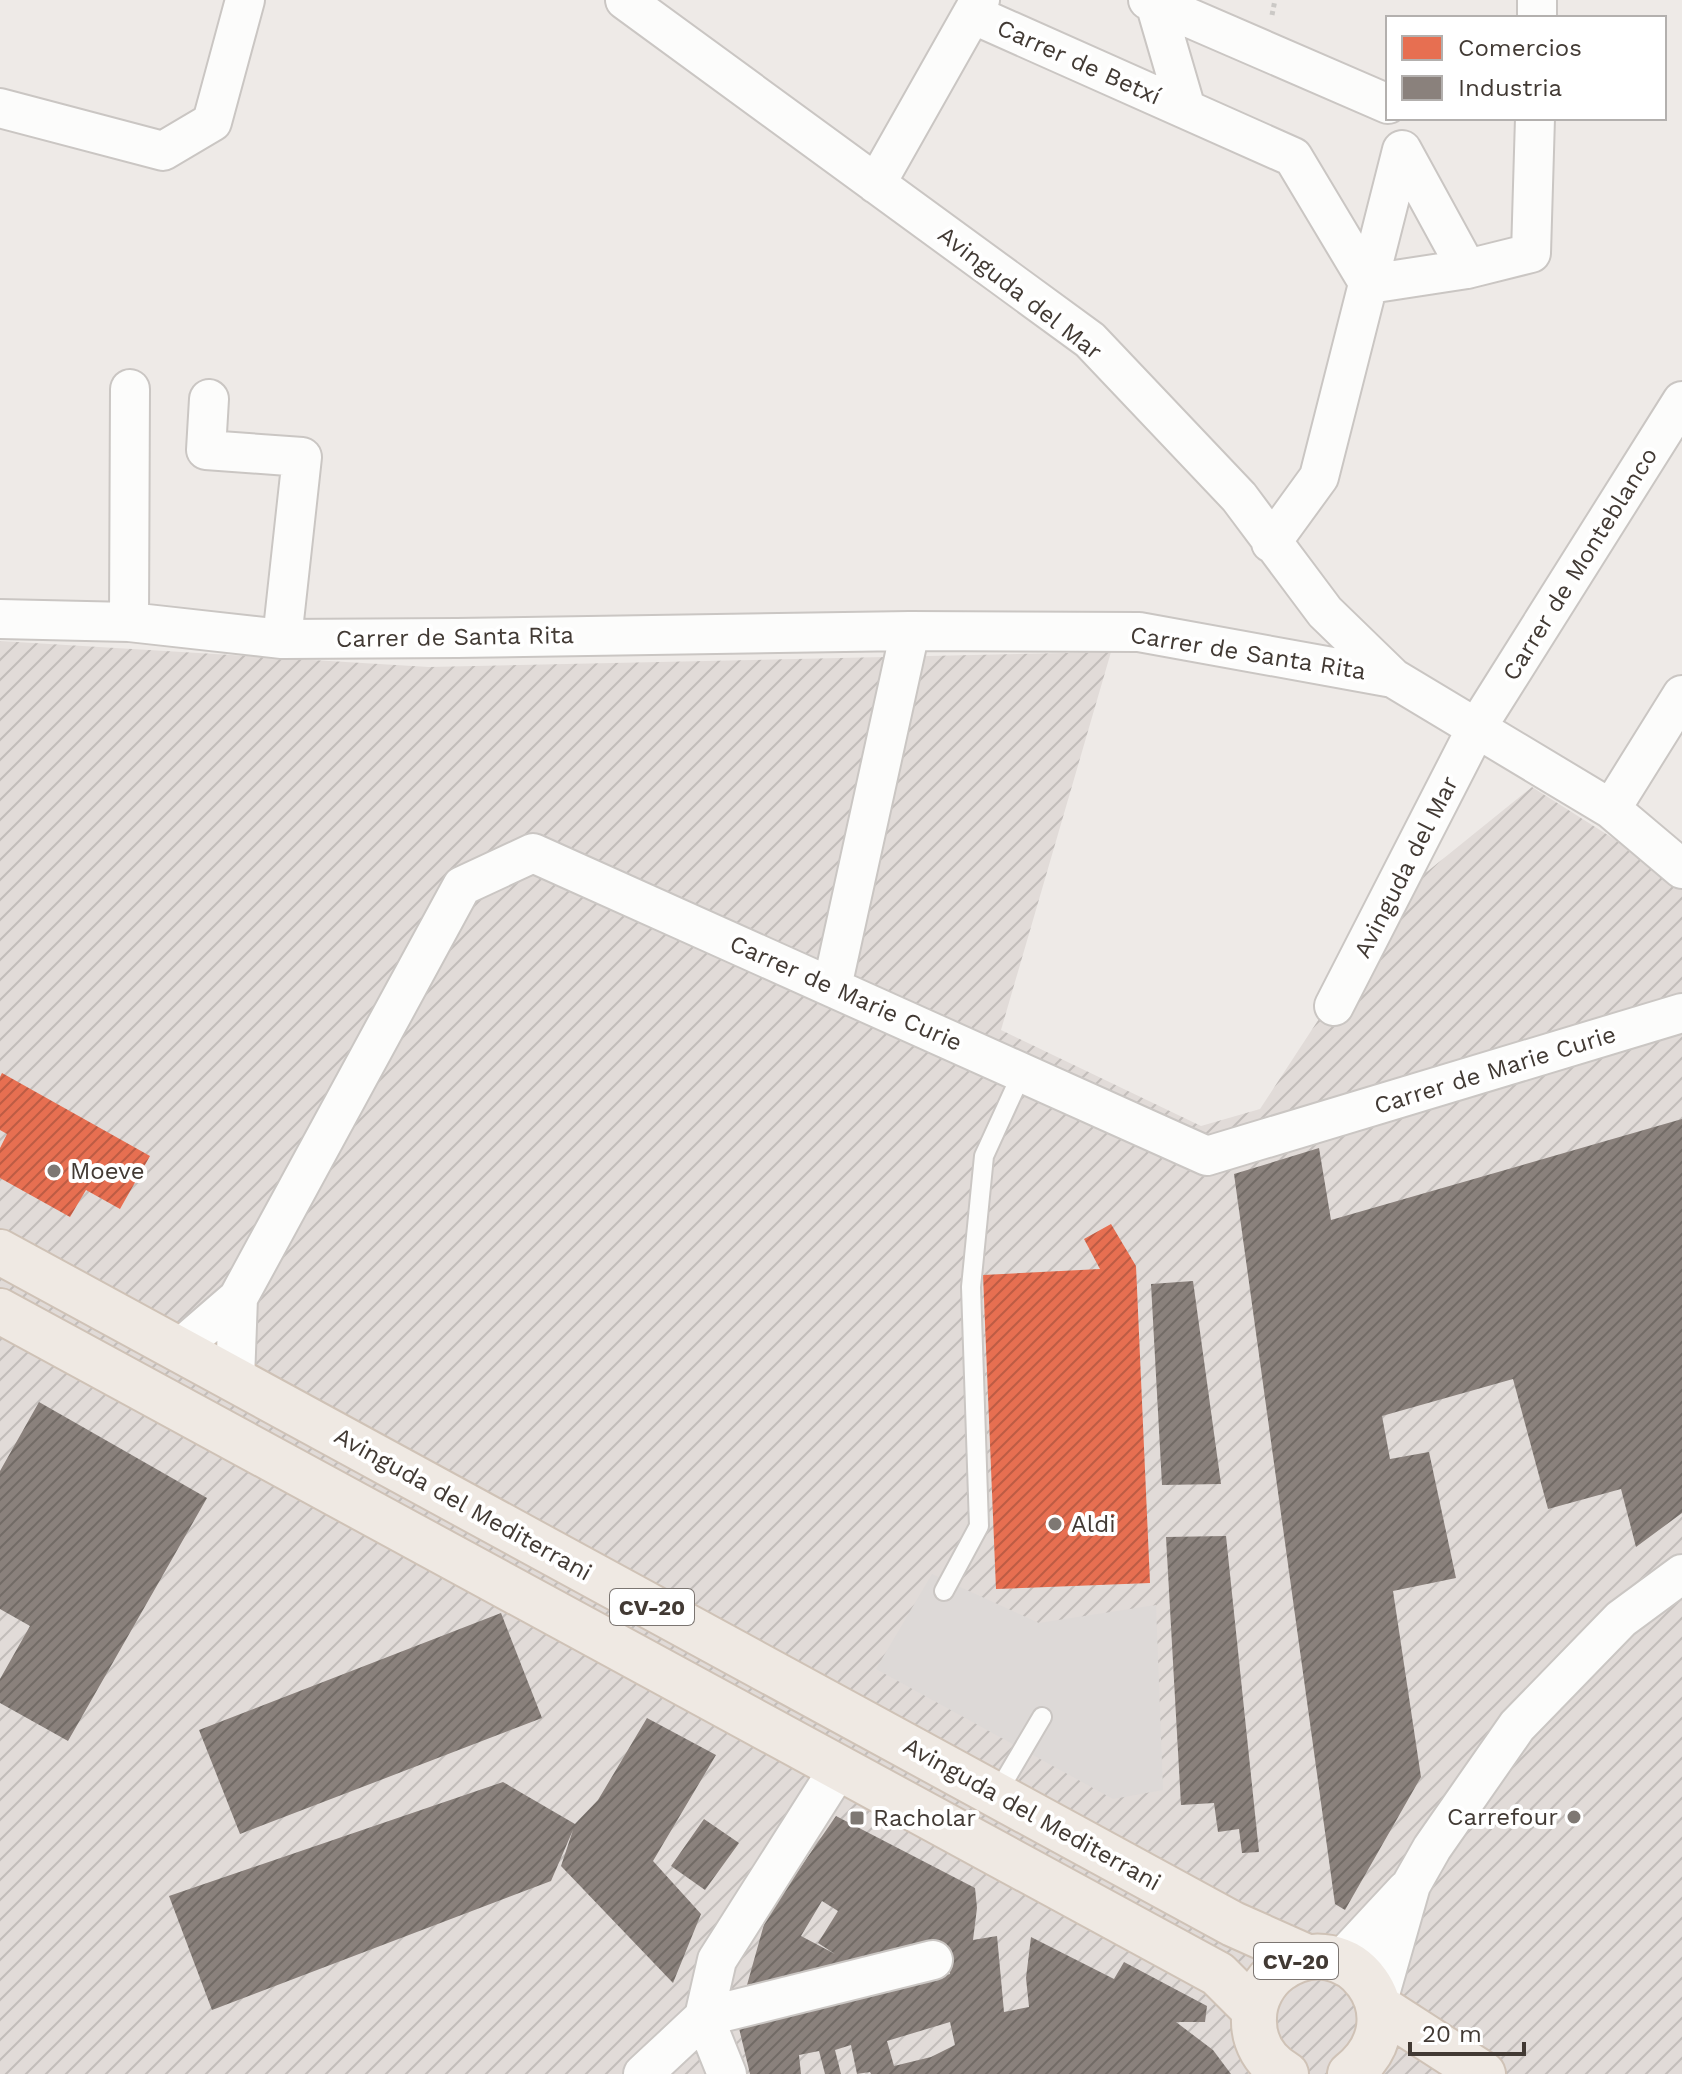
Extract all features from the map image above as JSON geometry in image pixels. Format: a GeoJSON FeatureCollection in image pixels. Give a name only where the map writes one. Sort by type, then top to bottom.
{"type":"FeatureCollection","features":[{"type":"Feature","properties":{"kind":"main road","name":"Avinguda del Mediterrani"},"geometry":{"type":"LineString","coordinates":[[0,1252],[1233,1924],[1324,1959]]}},
{"type":"Feature","properties":{"kind":"main road","name":"CV-20"},"geometry":{"type":"LineString","coordinates":[[0,1311],[1218,1974],[1254,2010]]}},
{"type":"Feature","properties":{"kind":"main road","name":"CV-20"},"geometry":{"type":"LineString","coordinates":[[1274,2069],[1258,2044],[1254,2027],[1254,2010],[1260,1992],[1272,1975],[1288,1963],[1324,1959],[1356,1970],[1369,1984],[1378,2004],[1483,2074]]}},
{"type":"Feature","properties":{"kind":"main road"},"geometry":{"type":"LineString","coordinates":[[1352,2074],[1365,2061],[1375,2044],[1380,2026],[1378,2004]]}},
{"type":"Feature","properties":{"kind":"street"},"geometry":{"type":"LineString","coordinates":[[0,108],[163,151],[212,122],[245,0]]}},
{"type":"Feature","properties":{"kind":"street","name":"Avinguda del Mar"},"geometry":{"type":"LineString","coordinates":[[625,0],[1090,340],[1239,497],[1325,612],[1393,678],[1611,809],[1682,869]]}},
{"type":"Feature","properties":{"kind":"street","name":"Carrer de Betxí"},"geometry":{"type":"LineString","coordinates":[[1152,2],[1386,103]]}},
{"type":"Feature","properties":{"kind":"street","name":"Carrer de Betxí"},"geometry":{"type":"LineString","coordinates":[[1152,2],[1186,109]]}},
{"type":"Feature","properties":{"kind":"street","name":"Carrer de Betxí"},"geometry":{"type":"LineString","coordinates":[[876,184],[976,7],[1293,157],[1369,284]]}},
{"type":"Feature","properties":{"kind":"street"},"geometry":{"type":"LineString","coordinates":[[1369,284],[1467,269],[1531,253],[1535,120]]}},
{"type":"Feature","properties":{"kind":"street"},"geometry":{"type":"LineString","coordinates":[[1271,543],[1319,477],[1369,284],[1398,134]]}},
{"type":"Feature","properties":{"kind":"street"},"geometry":{"type":"LineString","coordinates":[[1398,134],[1467,269]]}},
{"type":"Feature","properties":{"kind":"street"},"geometry":{"type":"LineString","coordinates":[[129,622],[130,389]]}},
{"type":"Feature","properties":{"kind":"street"},"geometry":{"type":"LineString","coordinates":[[209,399],[206,450],[302,457],[282,639]]}},
{"type":"Feature","properties":{"kind":"street","name":"Carrer de Monteblanco"},"geometry":{"type":"LineString","coordinates":[[1477,727],[1682,401]]}},
{"type":"Feature","properties":{"kind":"street","name":"Carrer de Santa Rita"},"geometry":{"type":"LineString","coordinates":[[0,619],[129,622],[282,639],[910,631],[1139,632],[1393,678]]}},
{"type":"Feature","properties":{"kind":"street"},"geometry":{"type":"LineString","coordinates":[[832,987],[910,631]]}},
{"type":"Feature","properties":{"kind":"street"},"geometry":{"type":"LineString","coordinates":[[1611,809],[1682,695]]}},
{"type":"Feature","properties":{"kind":"street","name":"Avinguda del Mar"},"geometry":{"type":"LineString","coordinates":[[1334,1006],[1477,727]]}},
{"type":"Feature","properties":{"kind":"street","name":"Carrer de Marie Curie"},"geometry":{"type":"LineString","coordinates":[[179,1349],[238,1298],[462,886],[533,853],[1207,1156],[1682,1013]]}},
{"type":"Feature","properties":{"kind":"street","name":"Carrer de Marie Curie"},"geometry":{"type":"LineString","coordinates":[[235,1379],[238,1298]]}},
{"type":"Feature","properties":{"kind":"street"},"geometry":{"type":"LineString","coordinates":[[1378,2004],[1411,1885],[1432,1848],[1517,1726],[1621,1619],[1682,1574]]}},
{"type":"Feature","properties":{"kind":"street"},"geometry":{"type":"LineString","coordinates":[[727,2074],[704,2017],[717,1960],[839,1768]]}},
{"type":"Feature","properties":{"kind":"street"},"geometry":{"type":"LineString","coordinates":[[1324,1959],[1411,1885]]}},
{"type":"Feature","properties":{"kind":"street"},"geometry":{"type":"LineString","coordinates":[[643,2074],[704,2017],[933,1960]]}},
{"type":"Feature","properties":{"kind":"lane"},"geometry":{"type":"LineString","coordinates":[[944,1591],[979,1526],[971,1287],[984,1156],[1022,1073]]}},
{"type":"Feature","properties":{"kind":"lane"},"geometry":{"type":"LineString","coordinates":[[996,1795],[1042,1717]]}},
{"type":"Feature","properties":{"kind":"shaded area"},"geometry":{"type":"Polygon","coordinates":[[[0,641],[429,667],[1111,652],[1001,1030],[1201,1126],[1260,1109],[1402,892],[1532,787],[1682,882],[1682,2074],[0,2074],[0,641]]]}},
{"type":"Feature","properties":{"kind":"shaded area"},"geometry":{"type":"Polygon","coordinates":[[[932,1574],[1039,1623],[1156,1605],[1163,1790],[1113,1799],[876,1669],[932,1574]]]}},
{"type":"Feature","properties":{"kind":"building: Comercios"},"geometry":{"type":"Polygon","coordinates":[[[2,1073],[150,1156],[120,1209],[86,1190],[70,1217],[0,1178],[0,1148],[7,1134],[0,1130],[2,1073]]]}},
{"type":"Feature","properties":{"kind":"building: Comercios"},"geometry":{"type":"Polygon","coordinates":[[[1111,1224],[1136,1266],[1150,1583],[996,1589],[983,1275],[1100,1269],[1084,1239],[1111,1224]]]}},
{"type":"Feature","properties":{"kind":"building: Industria"},"geometry":{"type":"Polygon","coordinates":[[[1682,1119],[1682,1513],[1636,1547],[1621,1489],[1548,1509],[1513,1379],[1382,1416],[1390,1459],[1429,1452],[1456,1578],[1393,1591],[1421,1777],[1345,1910],[1335,1904],[1234,1174],[1319,1148],[1331,1220],[1682,1119]]]}},
{"type":"Feature","properties":{"kind":"building: Industria"},"geometry":{"type":"Polygon","coordinates":[[[1193,1281],[1221,1484],[1162,1485],[1151,1284],[1193,1281]]]}},
{"type":"Feature","properties":{"kind":"building: Industria"},"geometry":{"type":"Polygon","coordinates":[[[39,1402],[207,1498],[68,1741],[0,1703],[0,1679],[30,1626],[0,1609],[0,1471],[39,1402]]]}},
{"type":"Feature","properties":{"kind":"building: Industria"},"geometry":{"type":"Polygon","coordinates":[[[1226,1536],[1259,1852],[1242,1853],[1239,1829],[1218,1832],[1214,1803],[1181,1805],[1166,1537],[1226,1536]]]}},
{"type":"Feature","properties":{"kind":"building: Industria"},"geometry":{"type":"Polygon","coordinates":[[[501,1613],[542,1718],[240,1834],[199,1730],[501,1613]]]}},
{"type":"Feature","properties":{"kind":"building: Industria"},"geometry":{"type":"Polygon","coordinates":[[[647,1718],[716,1755],[653,1861],[701,1914],[673,1983],[561,1866],[573,1830],[551,1881],[212,2010],[169,1896],[503,1782],[575,1824],[598,1800],[647,1718]]]}},
{"type":"Feature","properties":{"kind":"building: Industria"},"geometry":{"type":"Polygon","coordinates":[[[836,1816],[975,1888],[977,1908],[973,1940],[997,1936],[1004,2012],[1029,2007],[1026,1978],[1031,1937],[1114,1979],[1124,1962],[1207,2006],[1205,2022],[1176,2022],[1213,2050],[1231,2074],[857,2074],[851,2045],[835,2050],[841,2074],[825,2074],[819,2051],[799,2055],[801,2074],[750,2074],[738,2024],[950,1974],[944,1945],[747,1985],[766,1917],[836,1816]],[[822,1901],[801,1936],[835,1954],[818,1943],[838,1911],[822,1901]],[[950,2022],[887,2041],[894,2066],[931,2057],[955,2045],[950,2022]]]}},
{"type":"Feature","properties":{"kind":"building: Industria"},"geometry":{"type":"Polygon","coordinates":[[[704,1819],[739,1843],[705,1890],[671,1866],[704,1819]]]}},
{"type":"Feature","properties":{"kind":"place","name":"Moeve"},"geometry":{"type":"Point","coordinates":[54,1171]}},
{"type":"Feature","properties":{"kind":"place","name":"Aldi"},"geometry":{"type":"Point","coordinates":[1055,1524]}},
{"type":"Feature","properties":{"kind":"place","name":"Carrefour"},"geometry":{"type":"Point","coordinates":[1574,1817]}},
{"type":"Feature","properties":{"kind":"place","name":"Racholar"},"geometry":{"type":"Point","coordinates":[857,1818]}}]}
